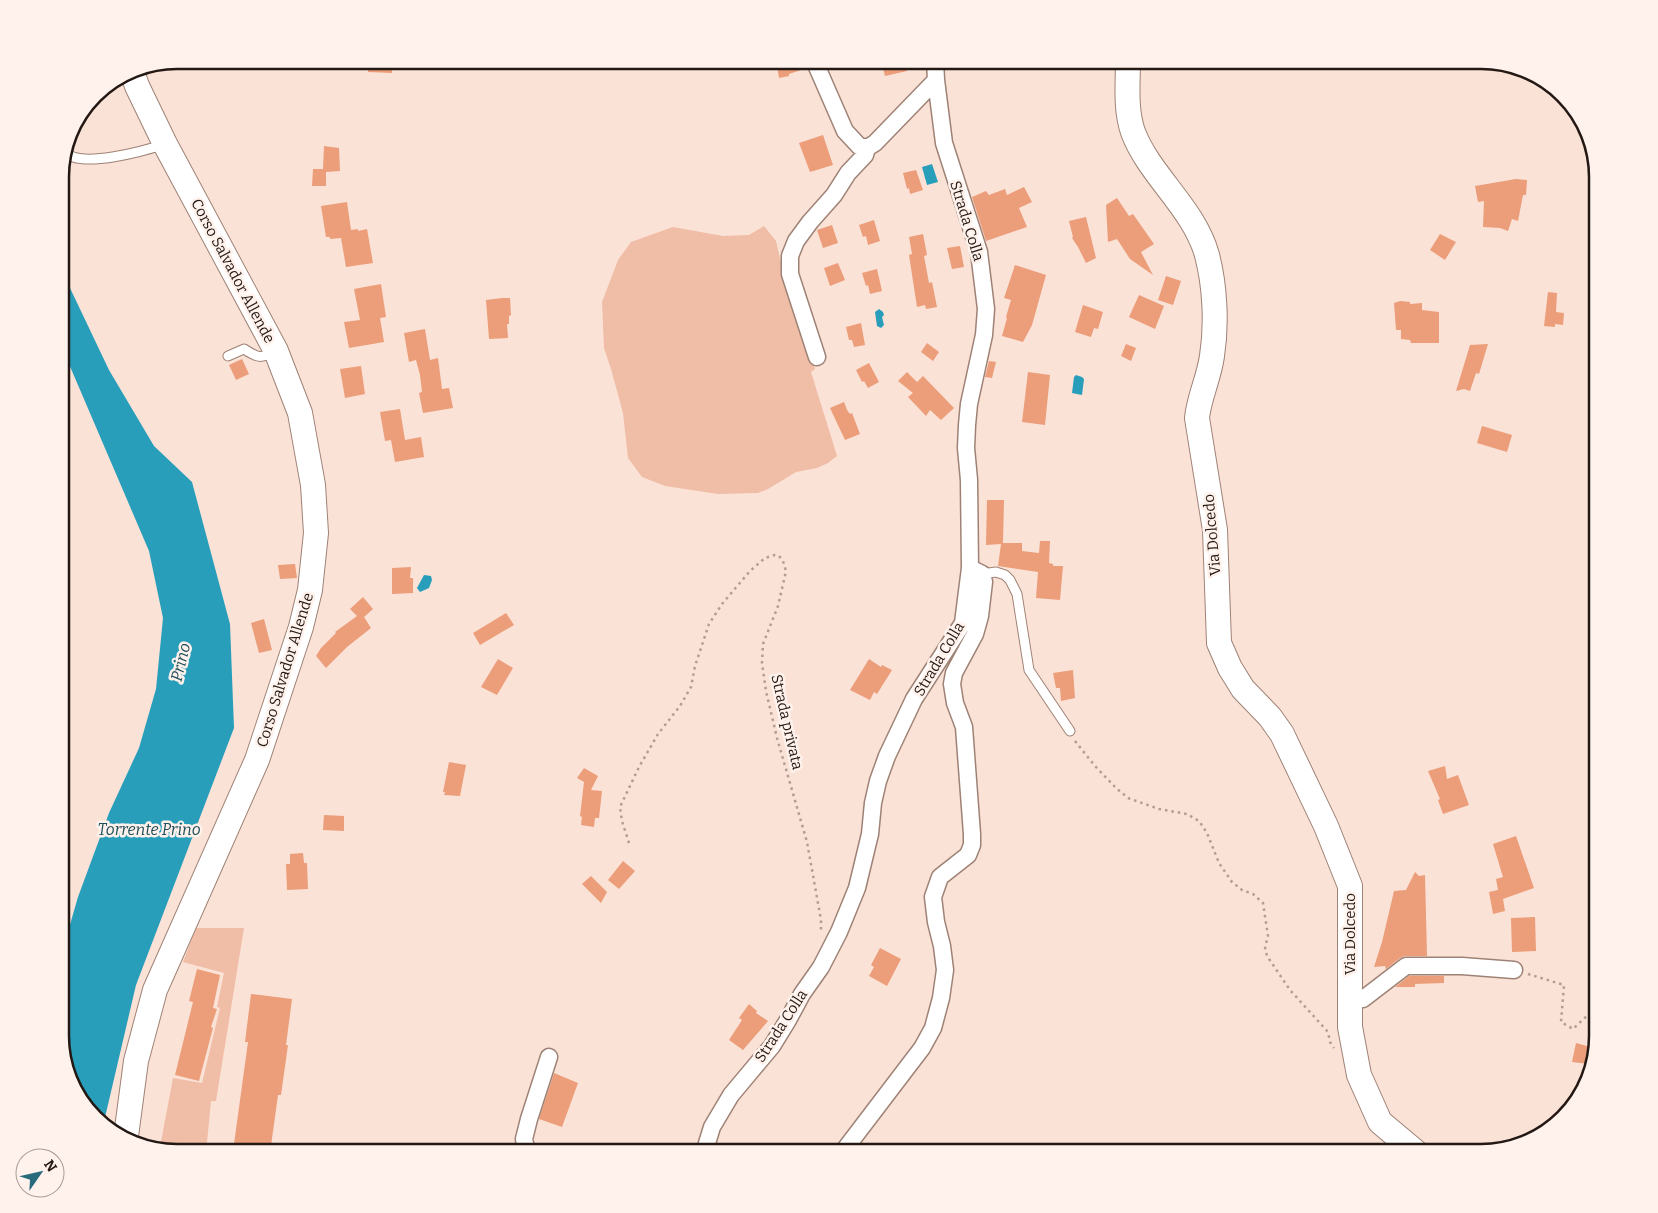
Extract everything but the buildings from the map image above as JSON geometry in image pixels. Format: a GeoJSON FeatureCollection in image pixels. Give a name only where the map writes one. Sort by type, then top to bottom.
{"type":"FeatureCollection","features":[{"type":"Feature","properties":{"kind":"main road","name":"Via Dolcedo"},"geometry":{"type":"LineString","coordinates":[[1128,69],[1128,108],[1133,132],[1142,150],[1194,224],[1202,240],[1207,255],[1215,303],[1212,358],[1198,403],[1196,418],[1215,530],[1219,643],[1230,668],[1243,689],[1270,717],[1282,734],[1326,826],[1350,886],[1350,1028],[1359,1075],[1380,1122],[1406,1144]]}},
{"type":"Feature","properties":{"kind":"main road","name":"Corso Salvador Allende"},"geometry":{"type":"LineString","coordinates":[[127,1132],[136,1061],[155,990],[257,760],[301,627],[310,590],[316,533],[313,485],[300,413],[276,351],[165,144],[134,78]]}},
{"type":"Feature","properties":{"kind":"street"},"geometry":{"type":"LineString","coordinates":[[818,69],[845,131],[858,146],[867,148]]}},
{"type":"Feature","properties":{"kind":"street","name":"Strada Colla"},"geometry":{"type":"LineString","coordinates":[[707,1144],[712,1127],[730,1095],[772,1046],[839,932],[857,888],[870,834],[873,803],[878,781],[887,756],[914,699],[963,623],[976,571],[966,448],[969,404],[984,335],[986,309],[979,252],[946,153],[935,69]]}},
{"type":"Feature","properties":{"kind":"street"},"geometry":{"type":"LineString","coordinates":[[816,357],[790,274],[790,256],[796,241],[834,195],[848,173],[865,155],[867,148],[875,143],[936,80]]}},
{"type":"Feature","properties":{"kind":"street"},"geometry":{"type":"LineString","coordinates":[[849,1144],[922,1048],[933,1028],[942,998],[945,970],[933,897],[940,877],[968,855],[972,845],[964,727],[955,703],[952,684],[954,673],[975,634],[980,616],[984,582],[976,571]]}},
{"type":"Feature","properties":{"kind":"street","name":"Via Dolcedo"},"geometry":{"type":"LineString","coordinates":[[1350,1000],[1363,999],[1406,966],[1462,966],[1514,970]]}},
{"type":"Feature","properties":{"kind":"street"},"geometry":{"type":"LineString","coordinates":[[525,1144],[524,1139],[529,1119],[549,1057]]}},
{"type":"Feature","properties":{"kind":"lane"},"geometry":{"type":"LineString","coordinates":[[71,157],[95,160],[165,144]]}},
{"type":"Feature","properties":{"kind":"lane"},"geometry":{"type":"LineString","coordinates":[[228,356],[244,349],[256,357],[276,351]]}},
{"type":"Feature","properties":{"kind":"lane"},"geometry":{"type":"LineString","coordinates":[[976,571],[996,572],[1005,575],[1010,580],[1017,594],[1029,670],[1070,731]]}},
{"type":"Feature","properties":{"kind":"path","name":"Strada privata"},"geometry":{"type":"LineString","coordinates":[[629,843],[620,807],[639,767],[658,734],[680,706],[691,687],[695,666],[709,624],[722,604],[750,571],[765,558],[775,555],[779,556],[783,561],[786,571],[778,606],[763,644],[762,663],[766,691],[807,842],[820,920],[821,940]]}},
{"type":"Feature","properties":{"kind":"path"},"geometry":{"type":"LineString","coordinates":[[1070,731],[1078,745],[1095,766],[1128,798],[1159,809],[1187,814],[1198,821],[1207,833],[1219,863],[1232,882],[1242,890],[1253,894],[1263,903],[1268,936],[1265,947],[1267,956],[1276,971],[1328,1032],[1330,1042],[1334,1048],[1338,1045]]}},
{"type":"Feature","properties":{"kind":"path"},"geometry":{"type":"LineString","coordinates":[[1514,970],[1564,985],[1561,1022],[1573,1029],[1589,1014]]}},
{"type":"Feature","properties":{"kind":"shaded area"},"geometry":{"type":"Polygon","coordinates":[[[764,226],[776,241],[781,263],[815,369],[811,372],[837,456],[817,468],[796,472],[758,493],[718,494],[665,486],[642,477],[628,458],[623,413],[604,348],[602,302],[618,260],[631,242],[673,227],[723,236],[749,235],[764,226]]]}},
{"type":"Feature","properties":{"kind":"shaded area"},"geometry":{"type":"Polygon","coordinates":[[[196,928],[244,928],[216,1101],[211,1101],[207,1144],[161,1143],[173,1078],[202,1083],[220,1008],[217,1007],[224,973],[183,962],[196,928]]]}},
{"type":"Feature","properties":{"kind":"water"},"geometry":{"type":"Polygon","coordinates":[[[932,164],[938,182],[927,185],[922,167],[932,164]]]}},
{"type":"Feature","properties":{"kind":"water","name":"Torrente Prino"},"geometry":{"type":"Polygon","coordinates":[[[69,286],[109,370],[154,446],[192,482],[230,624],[234,728],[136,985],[105,1118],[87,1096],[72,1065],[69,1044],[69,928],[78,897],[109,813],[139,748],[156,689],[163,618],[149,551],[69,364],[69,286]]]}},
{"type":"Feature","properties":{"kind":"water"},"geometry":{"type":"Polygon","coordinates":[[[879,309],[884,315],[882,317],[884,325],[881,328],[877,326],[875,312],[879,309]]]}},
{"type":"Feature","properties":{"kind":"water"},"geometry":{"type":"Polygon","coordinates":[[[1076,375],[1084,379],[1082,395],[1072,393],[1074,377],[1076,375]]]}},
{"type":"Feature","properties":{"kind":"water"},"geometry":{"type":"Polygon","coordinates":[[[424,575],[431,576],[432,580],[429,588],[420,592],[417,588],[424,575]]]}},
{"type":"Feature","properties":{"kind":"water label","name":"Prino"},"geometry":{"type":"Point","coordinates":[180,662]}}]}
